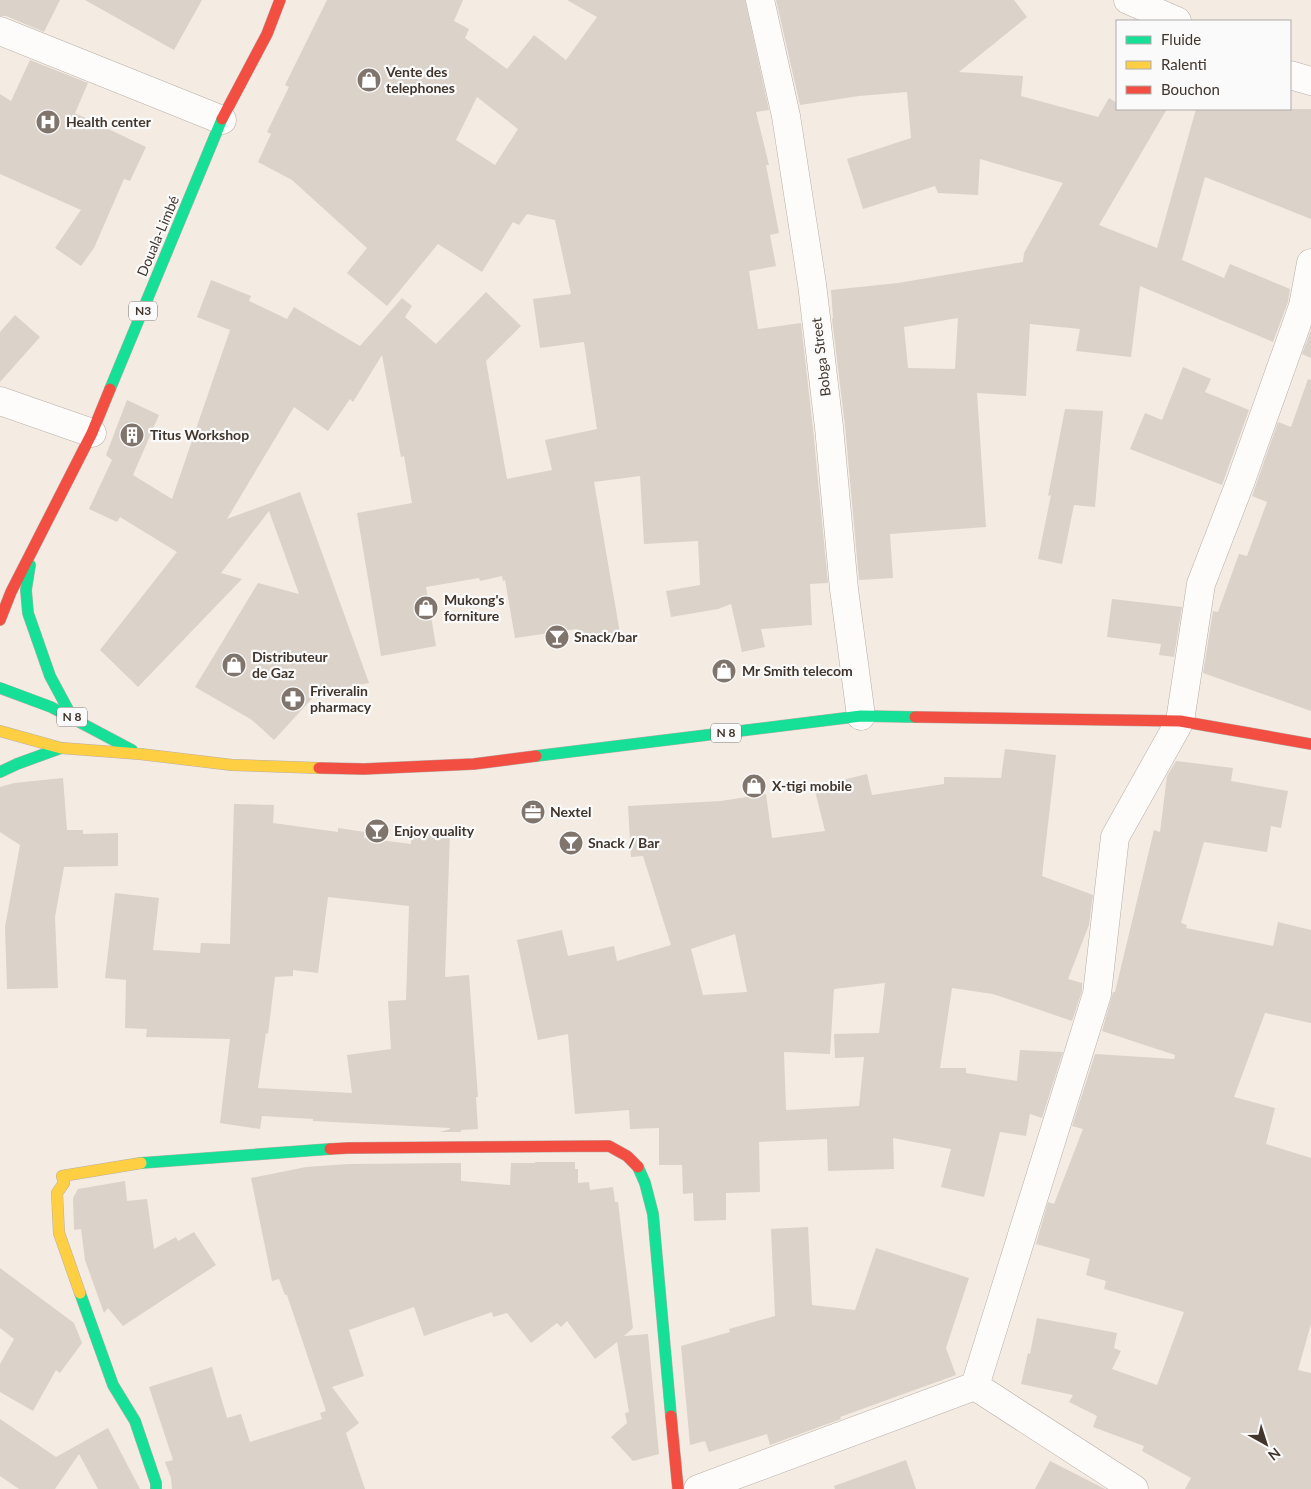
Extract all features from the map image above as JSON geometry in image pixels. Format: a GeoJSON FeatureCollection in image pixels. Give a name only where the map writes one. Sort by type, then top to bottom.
{"type":"FeatureCollection","features":[{"type":"Feature","properties":{"kind":"main road","name":"Douala-Limbé"},"geometry":{"type":"LineString","coordinates":[[0,620],[5,590],[32,551],[92,433],[222,120],[267,34],[280,0]]}},
{"type":"Feature","properties":{"kind":"main road"},"geometry":{"type":"LineString","coordinates":[[32,551],[26,590],[28,613],[50,676],[72,717]]}},
{"type":"Feature","properties":{"kind":"main road","name":"N 8"},"geometry":{"type":"LineString","coordinates":[[0,688],[25,695],[72,717],[140,754]]}},
{"type":"Feature","properties":{"kind":"main road","name":"N 8"},"geometry":{"type":"LineString","coordinates":[[0,731],[61,748],[140,754],[232,765],[364,769],[474,764],[860,716],[1180,721],[1311,744]]}},
{"type":"Feature","properties":{"kind":"main road"},"geometry":{"type":"LineString","coordinates":[[0,772],[61,748]]}},
{"type":"Feature","properties":{"kind":"main road"},"geometry":{"type":"LineString","coordinates":[[156,1489],[156,1483],[135,1421],[113,1385],[59,1233],[57,1193],[64,1184],[62,1176],[133,1164],[348,1148],[609,1146],[627,1156],[639,1170],[647,1188],[651,1206],[678,1489]]}},
{"type":"Feature","properties":{"kind":"street","name":"Bobga Street"},"geometry":{"type":"LineString","coordinates":[[760,0],[786,116],[812,284],[829,427],[844,589],[860,716]]}},
{"type":"Feature","properties":{"kind":"street"},"geometry":{"type":"LineString","coordinates":[[1128,0],[1175,20]]}},
{"type":"Feature","properties":{"kind":"street"},"geometry":{"type":"LineString","coordinates":[[0,31],[222,120]]}},
{"type":"Feature","properties":{"kind":"street"},"geometry":{"type":"LineString","coordinates":[[1291,75],[1311,81]]}},
{"type":"Feature","properties":{"kind":"street"},"geometry":{"type":"LineString","coordinates":[[975,1386],[1097,994],[1115,837],[1180,721],[1200,584],[1240,484],[1303,306],[1311,263]]}},
{"type":"Feature","properties":{"kind":"street"},"geometry":{"type":"LineString","coordinates":[[0,401],[92,433]]}},
{"type":"Feature","properties":{"kind":"street"},"geometry":{"type":"LineString","coordinates":[[698,1489],[732,1483],[975,1386]]}},
{"type":"Feature","properties":{"kind":"street"},"geometry":{"type":"LineString","coordinates":[[975,1386],[1134,1489]]}},
{"type":"Feature","properties":{"kind":"building"},"geometry":{"type":"Polygon","coordinates":[[[0,0],[60,0],[44,32],[6,16],[0,16],[0,0]]]}},
{"type":"Feature","properties":{"kind":"building"},"geometry":{"type":"Polygon","coordinates":[[[85,0],[202,0],[174,50],[85,0]]]}},
{"type":"Feature","properties":{"kind":"building"},"geometry":{"type":"Polygon","coordinates":[[[327,0],[463,0],[454,21],[469,29],[465,38],[507,69],[534,35],[566,60],[597,17],[567,0],[745,0],[769,110],[756,112],[769,165],[766,165],[779,233],[770,235],[776,266],[749,271],[758,329],[801,323],[828,583],[810,584],[812,625],[761,629],[765,647],[742,652],[731,604],[718,609],[671,617],[666,591],[700,585],[698,541],[644,544],[640,476],[594,482],[621,639],[580,644],[577,629],[515,638],[505,580],[503,581],[502,576],[480,581],[479,578],[426,587],[436,646],[381,656],[357,513],[412,503],[404,456],[401,457],[382,355],[353,402],[350,399],[328,431],[294,407],[227,519],[300,492],[369,683],[318,692],[274,740],[252,720],[195,687],[258,583],[299,594],[269,511],[221,573],[242,579],[138,687],[100,650],[177,552],[120,517],[117,522],[89,509],[112,460],[106,455],[127,400],[159,415],[133,475],[172,499],[230,330],[197,317],[211,280],[251,296],[249,301],[287,319],[294,307],[360,346],[402,298],[412,306],[405,317],[436,344],[486,292],[521,326],[486,361],[507,479],[552,470],[545,440],[597,429],[584,342],[540,348],[533,299],[571,294],[555,220],[527,214],[519,225],[513,222],[482,272],[438,244],[387,306],[347,273],[367,248],[292,180],[258,162],[271,134],[267,132],[289,87],[285,85],[327,0]],[[477,97],[456,140],[495,165],[518,129],[477,97]]]}},
{"type":"Feature","properties":{"kind":"building"},"geometry":{"type":"Polygon","coordinates":[[[776,0],[1014,0],[1027,17],[959,72],[1023,76],[1021,96],[1098,117],[1109,98],[1116,102],[1116,110],[1166,110],[1099,225],[1157,248],[1196,110],[1311,109],[1311,219],[1205,177],[1182,260],[1224,278],[1230,264],[1290,289],[1288,302],[1273,342],[1140,286],[1131,357],[1076,351],[1080,329],[1030,324],[1026,396],[977,393],[986,527],[890,534],[893,578],[859,580],[845,426],[832,319],[831,290],[898,283],[1023,262],[1024,253],[1063,183],[980,159],[978,195],[938,193],[935,186],[863,209],[847,159],[911,138],[907,92],[859,96],[800,105],[776,0]],[[958,318],[904,327],[908,368],[955,369],[958,318]]]}},
{"type":"Feature","properties":{"kind":"building"},"geometry":{"type":"Polygon","coordinates":[[[30,60],[88,83],[75,113],[146,147],[130,181],[124,179],[94,248],[81,266],[55,248],[81,210],[0,174],[0,94],[11,101],[30,60]]]}},
{"type":"Feature","properties":{"kind":"building"},"geometry":{"type":"Polygon","coordinates":[[[15,315],[40,337],[0,382],[0,332],[15,315]]]}},
{"type":"Feature","properties":{"kind":"building"},"geometry":{"type":"Polygon","coordinates":[[[1311,330],[1311,358],[1302,354],[1311,330]]]}},
{"type":"Feature","properties":{"kind":"building"},"geometry":{"type":"Polygon","coordinates":[[[1183,367],[1211,379],[1205,392],[1249,410],[1222,485],[1130,449],[1145,413],[1162,420],[1183,367]]]}},
{"type":"Feature","properties":{"kind":"building"},"geometry":{"type":"Polygon","coordinates":[[[1308,379],[1311,380],[1311,711],[1203,673],[1213,611],[1218,612],[1239,554],[1247,556],[1267,502],[1252,496],[1278,422],[1291,427],[1308,379]]]}},
{"type":"Feature","properties":{"kind":"building"},"geometry":{"type":"Polygon","coordinates":[[[1065,409],[1103,411],[1095,507],[1074,505],[1062,564],[1038,559],[1065,409]]]}},
{"type":"Feature","properties":{"kind":"building"},"geometry":{"type":"Polygon","coordinates":[[[1112,599],[1182,607],[1174,657],[1159,655],[1161,644],[1107,637],[1112,599]]]}},
{"type":"Feature","properties":{"kind":"building"},"geometry":{"type":"Polygon","coordinates":[[[1005,749],[1056,755],[1042,876],[1093,895],[1089,925],[1068,979],[1082,983],[1082,991],[1072,1021],[993,994],[952,988],[940,1068],[966,1068],[966,1073],[1017,1081],[1020,1050],[1063,1052],[1042,1118],[1030,1114],[1026,1136],[1000,1132],[984,1197],[941,1187],[951,1149],[893,1138],[894,1169],[828,1171],[827,1139],[759,1142],[760,1192],[726,1193],[726,1220],[694,1221],[693,1193],[683,1194],[682,1165],[659,1165],[659,1128],[630,1129],[629,1110],[575,1114],[568,1034],[538,1040],[517,940],[562,930],[568,956],[614,946],[617,961],[671,945],[643,856],[631,857],[628,806],[721,801],[766,794],[772,838],[825,831],[814,787],[867,774],[872,795],[944,784],[944,777],[1001,778],[1005,749]],[[735,934],[691,949],[703,995],[747,992],[735,934]],[[885,983],[834,989],[830,1054],[784,1052],[786,1110],[859,1106],[864,1057],[835,1058],[834,1034],[879,1033],[885,983]]]}},
{"type":"Feature","properties":{"kind":"building"},"geometry":{"type":"Polygon","coordinates":[[[1176,761],[1233,768],[1231,781],[1288,791],[1281,828],[1271,826],[1267,852],[1204,842],[1181,923],[1187,925],[1186,928],[1273,946],[1278,922],[1311,930],[1311,1023],[1265,1013],[1234,1097],[1275,1108],[1266,1144],[1311,1158],[1311,1324],[1298,1370],[1311,1373],[1311,1489],[1185,1489],[1191,1478],[1142,1451],[1144,1446],[1093,1427],[1097,1416],[1069,1402],[1073,1395],[1021,1384],[1028,1353],[1030,1354],[1037,1318],[1117,1333],[1114,1348],[1121,1351],[1112,1369],[1157,1385],[1184,1312],[1104,1289],[1106,1281],[1086,1275],[1090,1259],[1036,1244],[1048,1202],[1054,1204],[1083,1129],[1072,1126],[1095,1054],[1174,1059],[1175,1055],[1102,1031],[1113,992],[1115,992],[1154,830],[1160,832],[1167,776],[1176,761]]]}},
{"type":"Feature","properties":{"kind":"building"},"geometry":{"type":"Polygon","coordinates":[[[63,778],[67,830],[83,830],[83,834],[118,833],[118,866],[64,867],[55,917],[58,988],[7,989],[5,927],[20,845],[0,832],[0,787],[14,783],[63,778]]]}},
{"type":"Feature","properties":{"kind":"building"},"geometry":{"type":"Polygon","coordinates":[[[234,804],[274,805],[273,823],[338,832],[338,828],[365,832],[364,838],[411,844],[411,831],[450,832],[445,977],[469,975],[478,1097],[476,1097],[478,1129],[461,1130],[461,1132],[440,1132],[450,1128],[313,1121],[313,1119],[262,1116],[260,1129],[220,1123],[230,1039],[146,1037],[147,1029],[125,1028],[126,980],[105,978],[115,893],[159,898],[153,950],[200,953],[201,943],[230,944],[234,804]],[[328,897],[318,973],[293,970],[293,976],[275,977],[268,1034],[266,1033],[258,1088],[352,1093],[347,1055],[391,1049],[388,1001],[406,1000],[409,906],[328,897]]]}},
{"type":"Feature","properties":{"kind":"building"},"geometry":{"type":"Polygon","coordinates":[[[575,1162],[575,1169],[578,1169],[578,1183],[589,1182],[590,1190],[613,1187],[615,1202],[618,1202],[633,1328],[624,1336],[648,1334],[659,1454],[633,1461],[611,1437],[627,1423],[625,1413],[629,1412],[617,1342],[595,1359],[567,1321],[561,1327],[557,1323],[531,1343],[507,1313],[493,1317],[492,1312],[424,1336],[414,1307],[349,1330],[364,1376],[332,1387],[359,1423],[346,1433],[365,1489],[172,1489],[171,1478],[165,1462],[173,1460],[149,1387],[212,1367],[227,1418],[241,1414],[250,1442],[322,1419],[320,1413],[326,1411],[287,1295],[285,1295],[279,1279],[272,1281],[251,1178],[306,1167],[349,1164],[461,1163],[461,1181],[510,1185],[511,1163],[575,1162]]]}},
{"type":"Feature","properties":{"kind":"building"},"geometry":{"type":"Polygon","coordinates":[[[125,1181],[127,1201],[147,1199],[154,1249],[176,1237],[178,1241],[194,1232],[216,1265],[123,1326],[108,1308],[104,1313],[85,1260],[81,1229],[74,1230],[73,1198],[78,1189],[125,1181]]]}},
{"type":"Feature","properties":{"kind":"building"},"geometry":{"type":"Polygon","coordinates":[[[808,1227],[812,1305],[855,1310],[876,1248],[969,1278],[946,1348],[956,1375],[840,1417],[841,1419],[770,1445],[767,1434],[709,1452],[705,1441],[690,1445],[681,1346],[730,1332],[729,1329],[775,1316],[771,1229],[808,1227]]]}},
{"type":"Feature","properties":{"kind":"building"},"geometry":{"type":"Polygon","coordinates":[[[0,1268],[74,1323],[82,1343],[60,1373],[56,1370],[33,1411],[0,1392],[0,1364],[14,1339],[0,1328],[0,1268]]]}},
{"type":"Feature","properties":{"kind":"building"},"geometry":{"type":"Polygon","coordinates":[[[0,1419],[56,1457],[108,1428],[140,1489],[98,1489],[79,1454],[55,1489],[19,1489],[0,1476],[0,1419]]]}},
{"type":"Feature","properties":{"kind":"building"},"geometry":{"type":"Polygon","coordinates":[[[906,1460],[916,1489],[835,1489],[834,1486],[906,1460]]]}},
{"type":"Feature","properties":{"kind":"building"},"geometry":{"type":"Polygon","coordinates":[[[1050,1461],[1105,1489],[1035,1489],[1050,1461]]]}},
{"type":"Feature","properties":{"kind":"traffic: fast"},"geometry":{"type":"LineString","coordinates":[[110,389],[222,119]]}},
{"type":"Feature","properties":{"kind":"traffic: fast"},"geometry":{"type":"LineString","coordinates":[[30,565],[26,590],[28,613],[50,676],[72,717]]}},
{"type":"Feature","properties":{"kind":"traffic: fast"},"geometry":{"type":"LineString","coordinates":[[0,688],[51,707],[132,750]]}},
{"type":"Feature","properties":{"kind":"traffic: fast"},"geometry":{"type":"LineString","coordinates":[[536,756],[861,716],[915,717]]}},
{"type":"Feature","properties":{"kind":"traffic: fast"},"geometry":{"type":"LineString","coordinates":[[0,772],[61,748]]}},
{"type":"Feature","properties":{"kind":"traffic: fast"},"geometry":{"type":"LineString","coordinates":[[141,1163],[330,1149]]}},
{"type":"Feature","properties":{"kind":"traffic: fast"},"geometry":{"type":"LineString","coordinates":[[638,1167],[645,1183],[653,1214],[671,1416]]}},
{"type":"Feature","properties":{"kind":"traffic: fast"},"geometry":{"type":"LineString","coordinates":[[80,1293],[113,1385],[135,1421],[156,1483],[156,1489]]}},
{"type":"Feature","properties":{"kind":"traffic: slow"},"geometry":{"type":"LineString","coordinates":[[0,731],[61,748],[140,754],[232,765],[319,768]]}},
{"type":"Feature","properties":{"kind":"traffic: slow"},"geometry":{"type":"LineString","coordinates":[[80,1293],[59,1233],[57,1193],[64,1183],[62,1176],[141,1163]]}},
{"type":"Feature","properties":{"kind":"traffic: jam"},"geometry":{"type":"LineString","coordinates":[[222,119],[267,34],[280,0]]}},
{"type":"Feature","properties":{"kind":"traffic: jam"},"geometry":{"type":"LineString","coordinates":[[0,620],[11,592],[92,433],[110,389]]}},
{"type":"Feature","properties":{"kind":"traffic: jam"},"geometry":{"type":"LineString","coordinates":[[915,717],[1180,721],[1311,744]]}},
{"type":"Feature","properties":{"kind":"traffic: jam"},"geometry":{"type":"LineString","coordinates":[[319,768],[364,769],[474,764],[536,756]]}},
{"type":"Feature","properties":{"kind":"traffic: jam"},"geometry":{"type":"LineString","coordinates":[[330,1149],[609,1146],[627,1156],[638,1167]]}},
{"type":"Feature","properties":{"kind":"traffic: jam"},"geometry":{"type":"LineString","coordinates":[[671,1416],[678,1489]]}},
{"type":"Feature","properties":{"kind":"place","name":"Vente des telephones"},"geometry":{"type":"Point","coordinates":[369,80]}},
{"type":"Feature","properties":{"kind":"place","name":"Health center"},"geometry":{"type":"Point","coordinates":[48,122]}},
{"type":"Feature","properties":{"kind":"place","name":"Titus Workshop"},"geometry":{"type":"Point","coordinates":[132,435]}},
{"type":"Feature","properties":{"kind":"place","name":"Mukong's forniture"},"geometry":{"type":"Point","coordinates":[426,608]}},
{"type":"Feature","properties":{"kind":"place","name":"Snack/bar"},"geometry":{"type":"Point","coordinates":[557,637]}},
{"type":"Feature","properties":{"kind":"place","name":"Distributeur de Gaz"},"geometry":{"type":"Point","coordinates":[234,665]}},
{"type":"Feature","properties":{"kind":"place","name":"Mr Smith telecom"},"geometry":{"type":"Point","coordinates":[724,671]}},
{"type":"Feature","properties":{"kind":"place","name":"Friveralin pharmacy"},"geometry":{"type":"Point","coordinates":[293,699]}},
{"type":"Feature","properties":{"kind":"place","name":"X-tigi mobile"},"geometry":{"type":"Point","coordinates":[754,786]}},
{"type":"Feature","properties":{"kind":"place","name":"Nextel"},"geometry":{"type":"Point","coordinates":[533,812]}},
{"type":"Feature","properties":{"kind":"place","name":"Enjoy quality"},"geometry":{"type":"Point","coordinates":[377,831]}},
{"type":"Feature","properties":{"kind":"place","name":"Snack / Bar"},"geometry":{"type":"Point","coordinates":[571,843]}}]}
